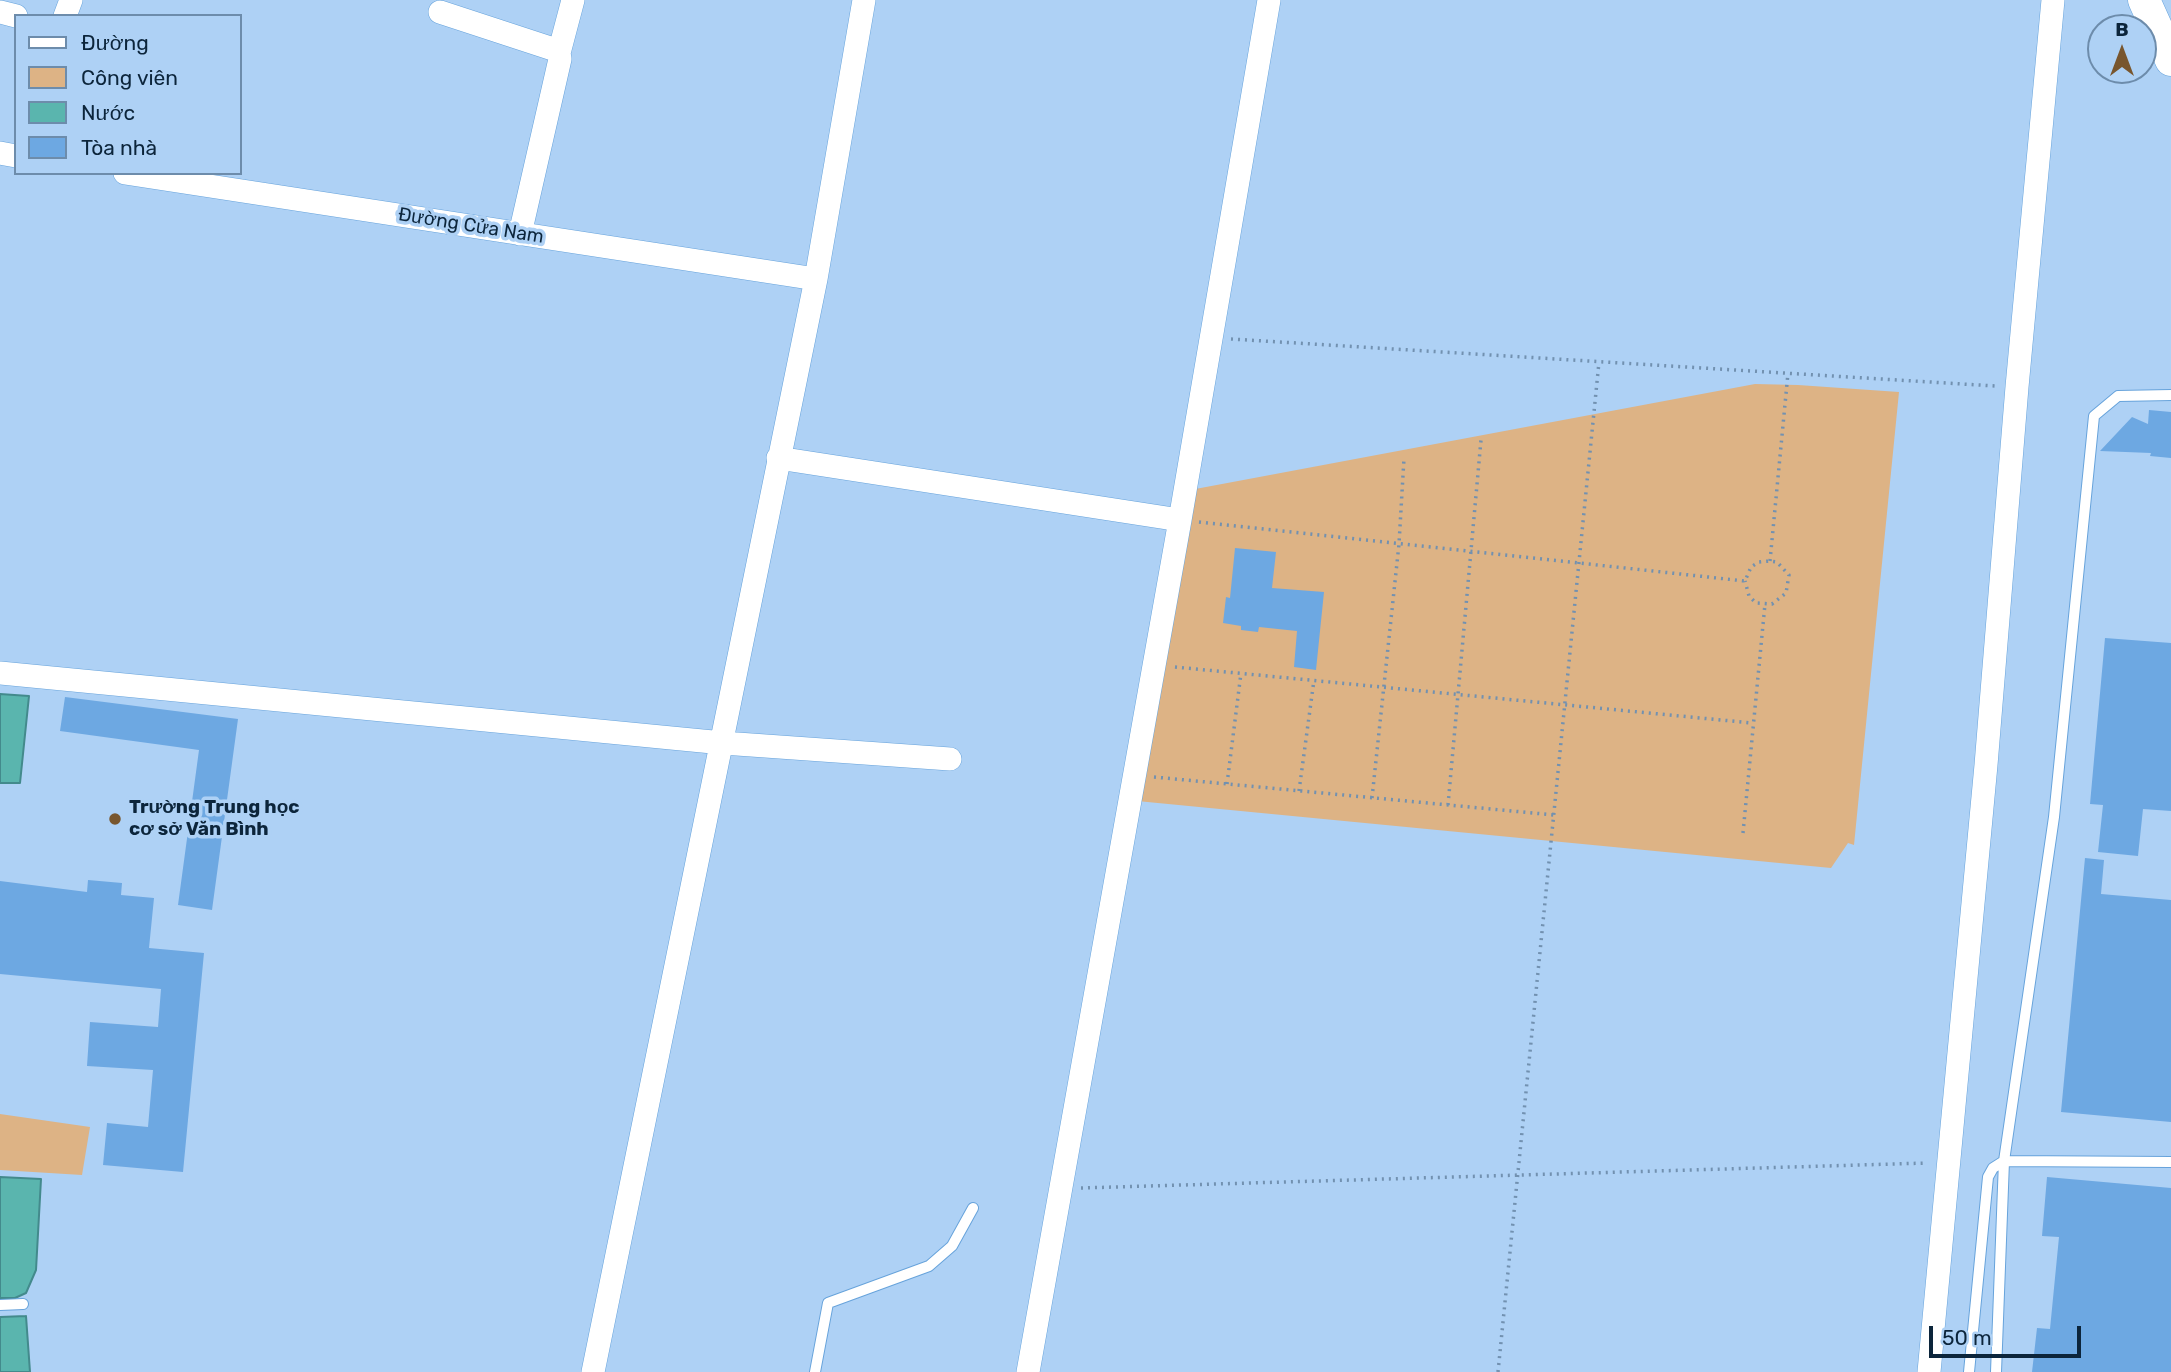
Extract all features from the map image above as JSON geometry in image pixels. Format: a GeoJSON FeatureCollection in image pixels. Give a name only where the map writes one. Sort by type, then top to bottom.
{"type":"FeatureCollection","features":[{"type":"Feature","properties":{"kind":"street"},"geometry":{"type":"LineString","coordinates":[[520,234],[573,0]]}},
{"type":"Feature","properties":{"kind":"street"},"geometry":{"type":"LineString","coordinates":[[593,1372],[816,279],[864,0]]}},
{"type":"Feature","properties":{"kind":"street"},"geometry":{"type":"LineString","coordinates":[[1028,1372],[1180,520],[1269,0]]}},
{"type":"Feature","properties":{"kind":"street"},"geometry":{"type":"LineString","coordinates":[[1929,1372],[1991,710],[2017,387],[2053,0]]}},
{"type":"Feature","properties":{"kind":"street"},"geometry":{"type":"LineString","coordinates":[[2144,0],[2171,61]]}},
{"type":"Feature","properties":{"kind":"street"},"geometry":{"type":"LineString","coordinates":[[440,12],[559,53]]}},
{"type":"Feature","properties":{"kind":"street","name":"Đường Cửa Nam"},"geometry":{"type":"LineString","coordinates":[[138,175],[816,279]]}},
{"type":"Feature","properties":{"kind":"street"},"geometry":{"type":"LineString","coordinates":[[778,458],[1180,520]]}},
{"type":"Feature","properties":{"kind":"street"},"geometry":{"type":"LineString","coordinates":[[0,673],[723,743],[950,759]]}},
{"type":"Feature","properties":{"kind":"lane"},"geometry":{"type":"LineString","coordinates":[[1996,1372],[2004,1161],[2054,817],[2094,416],[2118,396],[2171,395]]}},
{"type":"Feature","properties":{"kind":"lane"},"geometry":{"type":"LineString","coordinates":[[1969,1372],[1989,1177],[1993,1168],[2004,1161],[2171,1162]]}},
{"type":"Feature","properties":{"kind":"lane"},"geometry":{"type":"LineString","coordinates":[[815,1372],[828,1303],[929,1266],[952,1246],[972,1208]]}},
{"type":"Feature","properties":{"kind":"lane"},"geometry":{"type":"LineString","coordinates":[[0,1305],[23,1304]]}},
{"type":"Feature","properties":{"kind":"path"},"geometry":{"type":"LineString","coordinates":[[1211,338],[2017,387]]}},
{"type":"Feature","properties":{"kind":"path"},"geometry":{"type":"LineString","coordinates":[[1498,1372],[1599,362]]}},
{"type":"Feature","properties":{"kind":"path"},"geometry":{"type":"LineString","coordinates":[[1770,561],[1787,373]]}},
{"type":"Feature","properties":{"kind":"path"},"geometry":{"type":"LineString","coordinates":[[1448,805],[1481,440]]}},
{"type":"Feature","properties":{"kind":"path"},"geometry":{"type":"LineString","coordinates":[[1372,798],[1399,544],[1404,458]]}},
{"type":"Feature","properties":{"kind":"path"},"geometry":{"type":"LineString","coordinates":[[1180,520],[1745,582]]}},
{"type":"Feature","properties":{"kind":"path"},"geometry":{"type":"LineString","coordinates":[[1770,561],[1785,568],[1789,575],[1786,593],[1778,600],[1765,604],[1756,603],[1749,596],[1745,582],[1751,567],[1759,562],[1770,561]]}},
{"type":"Feature","properties":{"kind":"path"},"geometry":{"type":"LineString","coordinates":[[1743,834],[1765,604]]}},
{"type":"Feature","properties":{"kind":"path"},"geometry":{"type":"LineString","coordinates":[[1173,667],[1752,723]]}},
{"type":"Feature","properties":{"kind":"path"},"geometry":{"type":"LineString","coordinates":[[1227,784],[1241,673]]}},
{"type":"Feature","properties":{"kind":"path"},"geometry":{"type":"LineString","coordinates":[[1299,791],[1314,680]]}},
{"type":"Feature","properties":{"kind":"path"},"geometry":{"type":"LineString","coordinates":[[1135,775],[1555,815]]}},
{"type":"Feature","properties":{"kind":"path"},"geometry":{"type":"LineString","coordinates":[[1061,1189],[1949,1162]]}},
{"type":"Feature","properties":{"kind":"green space"},"geometry":{"type":"Polygon","coordinates":[[[1755,384],[1899,392],[1854,845],[1848,843],[1831,868],[1137,801],[1190,490],[1755,384]]]}},
{"type":"Feature","properties":{"kind":"green space"},"geometry":{"type":"Polygon","coordinates":[[[0,1114],[90,1127],[82,1175],[0,1170],[0,1114]]]}},
{"type":"Feature","properties":{"kind":"water"},"geometry":{"type":"Polygon","coordinates":[[[0,694],[29,696],[20,783],[0,783],[0,694]]]}},
{"type":"Feature","properties":{"kind":"water"},"geometry":{"type":"Polygon","coordinates":[[[0,1177],[41,1179],[36,1270],[26,1293],[15,1298],[0,1298],[0,1177]]]}},
{"type":"Feature","properties":{"kind":"water"},"geometry":{"type":"Polygon","coordinates":[[[26,1316],[30,1372],[0,1372],[0,1317],[26,1316]]]}},
{"type":"Feature","properties":{"kind":"building"},"geometry":{"type":"Polygon","coordinates":[[[2149,410],[2171,412],[2171,458],[2150,456],[2151,453],[2100,451],[2132,417],[2148,424],[2149,410]]]}},
{"type":"Feature","properties":{"kind":"building"},"geometry":{"type":"Polygon","coordinates":[[[1235,548],[1276,552],[1272,588],[1324,592],[1316,670],[1294,667],[1297,631],[1259,627],[1258,632],[1241,630],[1241,626],[1223,623],[1226,597],[1230,598],[1235,548]]]}},
{"type":"Feature","properties":{"kind":"building"},"geometry":{"type":"Polygon","coordinates":[[[2105,638],[2171,643],[2171,811],[2143,809],[2138,856],[2098,852],[2103,805],[2090,804],[2105,638]]]}},
{"type":"Feature","properties":{"kind":"building"},"geometry":{"type":"Polygon","coordinates":[[[65,697],[238,719],[212,910],[178,905],[199,750],[60,731],[65,697]]]}},
{"type":"Feature","properties":{"kind":"building"},"geometry":{"type":"Polygon","coordinates":[[[2085,858],[2104,860],[2101,894],[2171,900],[2171,1122],[2061,1112],[2085,858]]]}},
{"type":"Feature","properties":{"kind":"building"},"geometry":{"type":"Polygon","coordinates":[[[88,880],[122,883],[121,895],[154,898],[149,948],[204,953],[183,1172],[103,1165],[107,1123],[148,1127],[153,1070],[87,1066],[90,1022],[158,1027],[161,989],[0,974],[0,881],[87,892],[88,880]]]}},
{"type":"Feature","properties":{"kind":"building"},"geometry":{"type":"Polygon","coordinates":[[[2047,1177],[2171,1188],[2171,1372],[2032,1372],[2037,1328],[2050,1329],[2059,1237],[2042,1236],[2047,1177]]]}},
{"type":"Feature","properties":{"kind":"place","name":"Trường Trung học cơ sở Văn Bình"},"geometry":{"type":"Point","coordinates":[115,819]}}]}
